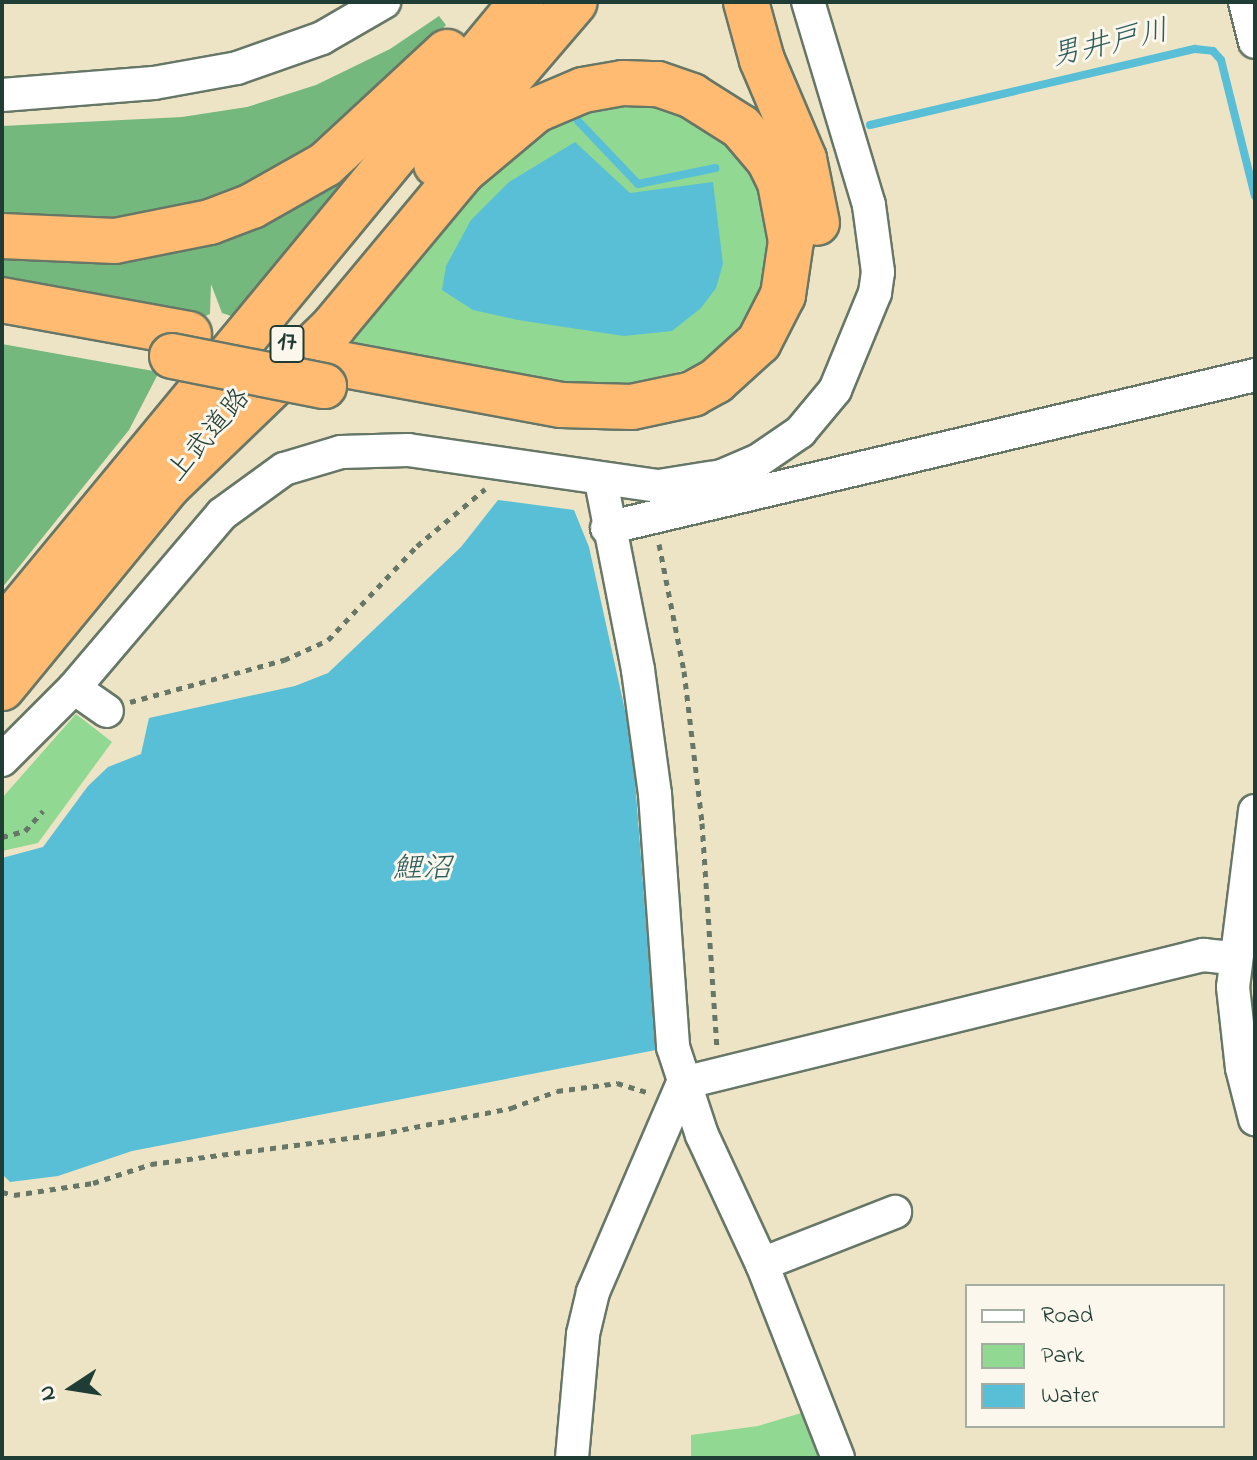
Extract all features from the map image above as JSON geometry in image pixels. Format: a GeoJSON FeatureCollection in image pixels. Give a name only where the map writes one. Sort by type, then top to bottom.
{"type":"FeatureCollection","features":[{"type":"Feature","properties":{"kind":"highway"},"geometry":{"type":"LineString","coordinates":[[2,236],[115,241],[194,226],[252,206],[351,144],[438,63],[492,2]]}},
{"type":"Feature","properties":{"kind":"highway","name":"上武道路"},"geometry":{"type":"LineString","coordinates":[[2,631],[522,2]]}},
{"type":"Feature","properties":{"kind":"highway","name":"上武道路"},"geometry":{"type":"LineString","coordinates":[[2,688],[575,2]]}},
{"type":"Feature","properties":{"kind":"highway"},"geometry":{"type":"LineString","coordinates":[[2,300],[180,345],[332,375],[538,427],[617,435],[710,417],[758,384],[779,363],[804,318],[819,248],[804,159],[762,60],[746,2]]}},
{"type":"Feature","properties":{"kind":"highway"},"geometry":{"type":"LineString","coordinates":[[169,485],[333,327],[462,172],[536,110],[583,90],[658,84],[692,96],[741,127],[769,160],[780,183],[791,241],[783,295],[759,342],[716,381],[693,394],[632,407],[561,405],[332,375]]}},
{"type":"Feature","properties":{"kind":"highway"},"geometry":{"type":"LineString","coordinates":[[2,324],[180,345]]}},
{"type":"Feature","properties":{"kind":"street"},"geometry":{"type":"LineString","coordinates":[[2,95],[154,83],[237,68],[322,38],[384,2]]}},
{"type":"Feature","properties":{"kind":"street"},"geometry":{"type":"LineString","coordinates":[[2,760],[74,688],[222,514],[284,469],[341,452],[408,450],[601,481],[659,486],[695,482],[759,460],[810,421],[846,368],[875,293],[878,252],[808,2]]}},
{"type":"Feature","properties":{"kind":"street"},"geometry":{"type":"LineString","coordinates":[[1245,2],[1255,42]]}},
{"type":"Feature","properties":{"kind":"street"},"geometry":{"type":"LineString","coordinates":[[607,528],[654,520],[1255,375]]}},
{"type":"Feature","properties":{"kind":"street"},"geometry":{"type":"LineString","coordinates":[[601,481],[607,528],[638,670],[655,794],[678,1094],[762,1264],[838,1458]]}},
{"type":"Feature","properties":{"kind":"street"},"geometry":{"type":"LineString","coordinates":[[74,688],[107,711]]}},
{"type":"Feature","properties":{"kind":"street"},"geometry":{"type":"LineString","coordinates":[[1255,811],[1234,958],[1235,1021],[1255,1119]]}},
{"type":"Feature","properties":{"kind":"street"},"geometry":{"type":"LineString","coordinates":[[572,1458],[583,1334],[593,1292],[678,1094],[723,1072],[1203,955],[1234,958]]}},
{"type":"Feature","properties":{"kind":"street"},"geometry":{"type":"LineString","coordinates":[[762,1264],[895,1212]]}},
{"type":"Feature","properties":{"kind":"path"},"geometry":{"type":"LineString","coordinates":[[107,711],[160,691],[284,660],[328,640],[445,520],[514,466]]}},
{"type":"Feature","properties":{"kind":"path"},"geometry":{"type":"LineString","coordinates":[[654,520],[684,671],[723,1072]]}},
{"type":"Feature","properties":{"kind":"path"},"geometry":{"type":"LineString","coordinates":[[2,837],[25,831],[43,811]]}},
{"type":"Feature","properties":{"kind":"path"},"geometry":{"type":"LineString","coordinates":[[2,1192],[14,1195],[62,1188],[151,1164],[379,1134],[511,1108],[557,1091],[617,1083],[678,1094]]}},
{"type":"Feature","properties":{"kind":"green space"},"geometry":{"type":"Polygon","coordinates":[[[439,16],[446,25],[404,70],[290,167],[212,202],[137,220],[2,218],[2,126],[182,117],[247,107],[316,85],[390,49],[439,16]]]}},
{"type":"Feature","properties":{"kind":"green space"},"geometry":{"type":"Polygon","coordinates":[[[599,108],[668,109],[720,137],[750,171],[766,200],[773,262],[752,316],[707,363],[632,386],[567,387],[349,342],[401,274],[494,172],[540,131],[599,108]]]}},
{"type":"Feature","properties":{"kind":"green space"},"geometry":{"type":"Polygon","coordinates":[[[366,155],[231,316],[222,313],[211,284],[210,314],[203,317],[2,278],[2,248],[37,251],[366,155]]]}},
{"type":"Feature","properties":{"kind":"green space"},"geometry":{"type":"Polygon","coordinates":[[[2,344],[159,372],[129,430],[2,588],[2,344]]]}},
{"type":"Feature","properties":{"kind":"green space"},"geometry":{"type":"Polygon","coordinates":[[[76,714],[112,742],[38,843],[2,851],[2,798],[76,714]]]}},
{"type":"Feature","properties":{"kind":"green space"},"geometry":{"type":"Polygon","coordinates":[[[808,1411],[829,1458],[691,1458],[691,1435],[758,1426],[808,1411]]]}},
{"type":"Feature","properties":{"kind":"water"},"geometry":{"type":"Polygon","coordinates":[[[575,142],[630,193],[713,182],[723,264],[716,288],[701,308],[672,331],[624,336],[518,320],[473,310],[442,290],[446,266],[471,220],[509,182],[575,142]]]}},
{"type":"Feature","properties":{"kind":"water","name":"鯉沼"},"geometry":{"type":"Polygon","coordinates":[[[498,500],[574,510],[589,547],[632,742],[656,1050],[132,1151],[58,1176],[10,1182],[2,1174],[2,858],[43,847],[88,786],[108,767],[141,754],[149,718],[295,686],[328,673],[461,547],[498,500]]]}},
{"type":"Feature","properties":{"kind":"waterway","name":"男井戸川"},"geometry":{"type":"LineString","coordinates":[[870,125],[1195,49],[1213,51],[1221,60],[1255,196]]}},
{"type":"Feature","properties":{"kind":"waterway","name":"男井戸川"},"geometry":{"type":"LineString","coordinates":[[578,121],[638,184],[715,168]]}}]}
